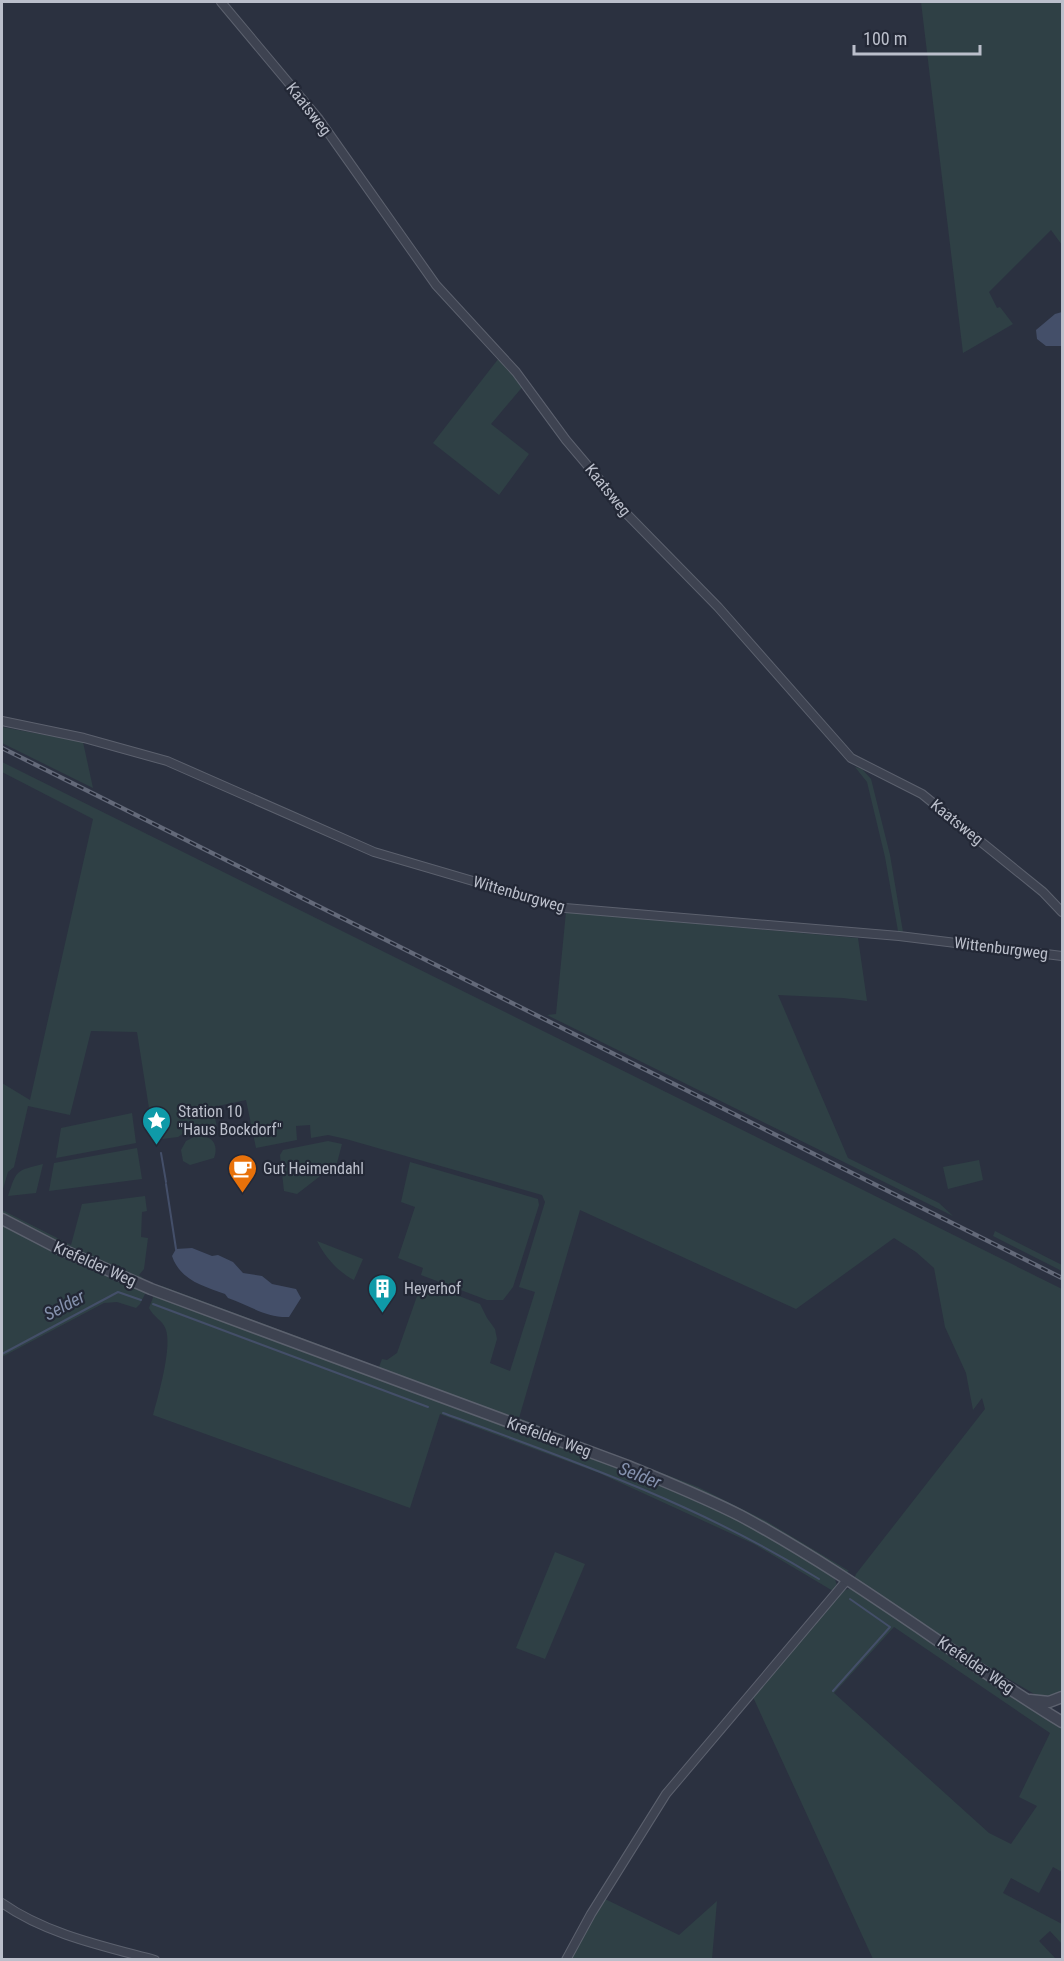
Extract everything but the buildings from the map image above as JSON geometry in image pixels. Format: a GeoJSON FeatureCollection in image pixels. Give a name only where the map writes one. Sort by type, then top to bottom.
{"type":"FeatureCollection","features":[{"type":"Feature","properties":{"kind":"street","name":"Kaatsweg"},"geometry":{"type":"LineString","coordinates":[[221,2],[318,118],[436,285],[516,372],[617,504],[718,607],[851,758],[922,794],[1043,892],[1062,912]]}},
{"type":"Feature","properties":{"kind":"street","name":"Wittenburgweg"},"geometry":{"type":"LineString","coordinates":[[2,721],[84,738],[167,761],[374,852],[565,908],[899,936],[1062,956]]}},
{"type":"Feature","properties":{"kind":"street","name":"Krefelder Weg"},"geometry":{"type":"LineString","coordinates":[[2,1220],[57,1248],[151,1289],[628,1466],[683,1489],[795,1546],[1062,1722]]}},
{"type":"Feature","properties":{"kind":"street"},"geometry":{"type":"LineString","coordinates":[[566,1959],[591,1914],[666,1794],[847,1580]]}},
{"type":"Feature","properties":{"kind":"street"},"geometry":{"type":"LineString","coordinates":[[1027,1699],[1049,1702],[1062,1697]]}},
{"type":"Feature","properties":{"kind":"street"},"geometry":{"type":"LineString","coordinates":[[2,1903],[40,1924],[72,1937],[155,1959]]}},
{"type":"Feature","properties":{"kind":"shaded area"},"geometry":{"type":"Polygon","coordinates":[[[921,2],[1062,2],[1062,245],[1051,230],[989,292],[997,308],[1000,307],[1013,324],[963,353],[921,2]]]}},
{"type":"Feature","properties":{"kind":"shaded area"},"geometry":{"type":"Polygon","coordinates":[[[499,358],[524,385],[491,424],[529,454],[499,495],[433,443],[499,358]]]}},
{"type":"Feature","properties":{"kind":"shaded area"},"geometry":{"type":"Polygon","coordinates":[[[2,727],[83,742],[93,788],[2,743],[2,727]]]}},
{"type":"Feature","properties":{"kind":"shaded area"},"geometry":{"type":"Polygon","coordinates":[[[2,762],[1062,1289],[1062,1690],[1052,1698],[1036,1695],[990,1668],[854,1579],[985,1409],[982,1398],[973,1410],[966,1373],[945,1327],[934,1268],[916,1252],[894,1238],[796,1309],[580,1210],[519,1418],[698,1487],[766,1521],[849,1571],[845,1573],[763,1524],[161,1289],[162,1286],[379,1367],[382,1359],[387,1360],[397,1353],[422,1282],[480,1304],[495,1329],[497,1339],[490,1363],[510,1371],[535,1292],[519,1287],[545,1202],[542,1195],[346,1139],[328,1135],[311,1138],[310,1125],[296,1126],[297,1140],[256,1148],[246,1100],[213,1107],[217,1128],[209,1130],[197,1127],[178,1137],[154,1140],[137,1032],[91,1031],[70,1115],[28,1106],[14,1167],[8,1172],[2,1192],[2,1083],[30,1100],[93,819],[2,772],[2,762]]]}},
{"type":"Feature","properties":{"kind":"shaded area"},"geometry":{"type":"Polygon","coordinates":[[[855,767],[862,769],[871,779],[890,855],[903,932],[898,931],[885,857],[867,782],[855,767]]]}},
{"type":"Feature","properties":{"kind":"shaded area"},"geometry":{"type":"Polygon","coordinates":[[[566,912],[858,938],[867,1001],[778,995],[848,1158],[939,1203],[953,1216],[547,1015],[556,1014],[566,912]]]}},
{"type":"Feature","properties":{"kind":"shaded area"},"geometry":{"type":"Polygon","coordinates":[[[132,1113],[136,1143],[56,1158],[61,1128],[132,1113]]]}},
{"type":"Feature","properties":{"kind":"shaded area"},"geometry":{"type":"Polygon","coordinates":[[[198,1135],[211,1139],[216,1149],[214,1158],[190,1165],[183,1161],[181,1150],[186,1141],[198,1135]]]}},
{"type":"Feature","properties":{"kind":"shaded area"},"geometry":{"type":"Polygon","coordinates":[[[328,1141],[342,1144],[337,1163],[297,1194],[284,1191],[280,1155],[283,1150],[328,1141]]]}},
{"type":"Feature","properties":{"kind":"shaded area"},"geometry":{"type":"Polygon","coordinates":[[[137,1148],[142,1179],[49,1191],[54,1163],[137,1148]]]}},
{"type":"Feature","properties":{"kind":"shaded area"},"geometry":{"type":"Polygon","coordinates":[[[979,1160],[983,1180],[948,1189],[943,1167],[979,1160]]]}},
{"type":"Feature","properties":{"kind":"shaded area"},"geometry":{"type":"Polygon","coordinates":[[[410,1162],[538,1199],[539,1205],[513,1287],[503,1300],[487,1300],[421,1275],[423,1268],[398,1258],[415,1207],[401,1202],[410,1162]]]}},
{"type":"Feature","properties":{"kind":"shaded area"},"geometry":{"type":"Polygon","coordinates":[[[43,1164],[36,1193],[8,1196],[19,1172],[43,1164]]]}},
{"type":"Feature","properties":{"kind":"shaded area"},"geometry":{"type":"Polygon","coordinates":[[[145,1196],[147,1211],[142,1212],[141,1237],[148,1238],[144,1269],[139,1275],[143,1278],[141,1281],[67,1248],[2,1214],[2,1210],[71,1245],[82,1204],[145,1196]]]}},
{"type":"Feature","properties":{"kind":"shaded area"},"geometry":{"type":"Polygon","coordinates":[[[2,1224],[84,1266],[146,1292],[140,1304],[136,1308],[117,1302],[104,1303],[2,1357],[2,1224]]]}},
{"type":"Feature","properties":{"kind":"shaded area"},"geometry":{"type":"Polygon","coordinates":[[[995,1231],[1062,1265],[1062,1271],[993,1236],[995,1231]]]}},
{"type":"Feature","properties":{"kind":"shaded area"},"geometry":{"type":"Polygon","coordinates":[[[317,1241],[363,1259],[354,1280],[332,1264],[317,1241]]]}},
{"type":"Feature","properties":{"kind":"shaded area"},"geometry":{"type":"Polygon","coordinates":[[[154,1295],[683,1493],[750,1526],[832,1575],[837,1586],[833,1591],[754,1544],[599,1473],[440,1414],[410,1508],[153,1415],[164,1373],[167,1349],[165,1327],[149,1308],[154,1295]]]}},
{"type":"Feature","properties":{"kind":"shaded area"},"geometry":{"type":"Polygon","coordinates":[[[555,1552],[585,1564],[545,1659],[516,1648],[555,1552]]]}},
{"type":"Feature","properties":{"kind":"shaded area"},"geometry":{"type":"Polygon","coordinates":[[[852,1588],[1062,1729],[1062,1872],[1053,1867],[1039,1893],[1011,1878],[1003,1893],[1062,1924],[1062,1944],[1050,1931],[1039,1941],[1056,1959],[873,1959],[753,1697],[845,1590],[852,1588]],[[894,1627],[834,1693],[989,1833],[1011,1844],[1037,1806],[1019,1797],[1050,1733],[894,1627]]]}},
{"type":"Feature","properties":{"kind":"shaded area"},"geometry":{"type":"Polygon","coordinates":[[[605,1899],[679,1935],[717,1901],[712,1959],[570,1960],[605,1899]]]}},
{"type":"Feature","properties":{"kind":"water"},"geometry":{"type":"Polygon","coordinates":[[[1062,312],[1062,346],[1046,346],[1037,339],[1036,330],[1055,314],[1062,312]]]}},
{"type":"Feature","properties":{"kind":"water"},"geometry":{"type":"Polygon","coordinates":[[[192,1248],[233,1262],[243,1273],[262,1276],[272,1284],[296,1289],[301,1298],[289,1317],[281,1317],[228,1298],[225,1294],[193,1281],[181,1271],[172,1256],[176,1249],[192,1248]]]}},
{"type":"Feature","properties":{"kind":"waterway"},"geometry":{"type":"LineString","coordinates":[[161,1153],[166,1182]]}},
{"type":"Feature","properties":{"kind":"waterway"},"geometry":{"type":"LineString","coordinates":[[166,1184],[176,1249]]}},
{"type":"Feature","properties":{"kind":"waterway","name":"Selder"},"geometry":{"type":"LineString","coordinates":[[2,1354],[118,1292],[141,1300]]}},
{"type":"Feature","properties":{"kind":"waterway","name":"Selder"},"geometry":{"type":"LineString","coordinates":[[153,1304],[428,1407]]}},
{"type":"Feature","properties":{"kind":"waterway","name":"Selder"},"geometry":{"type":"LineString","coordinates":[[443,1413],[636,1486],[729,1529],[819,1579]]}},
{"type":"Feature","properties":{"kind":"waterway","name":"Selder"},"geometry":{"type":"LineString","coordinates":[[833,1691],[890,1627],[850,1599]]}},
{"type":"Feature","properties":{"kind":"railway"},"geometry":{"type":"LineString","coordinates":[[2,748],[1062,1278]]}},
{"type":"Feature","properties":{"kind":"place","name":"Station 10 \"Haus Bockdorf\""},"geometry":{"type":"Point","coordinates":[157,1146]}},
{"type":"Feature","properties":{"kind":"place","name":"Gut Heimendahl"},"geometry":{"type":"Point","coordinates":[242,1194]}},
{"type":"Feature","properties":{"kind":"place","name":"Heyerhof"},"geometry":{"type":"Point","coordinates":[383,1314]}}]}
